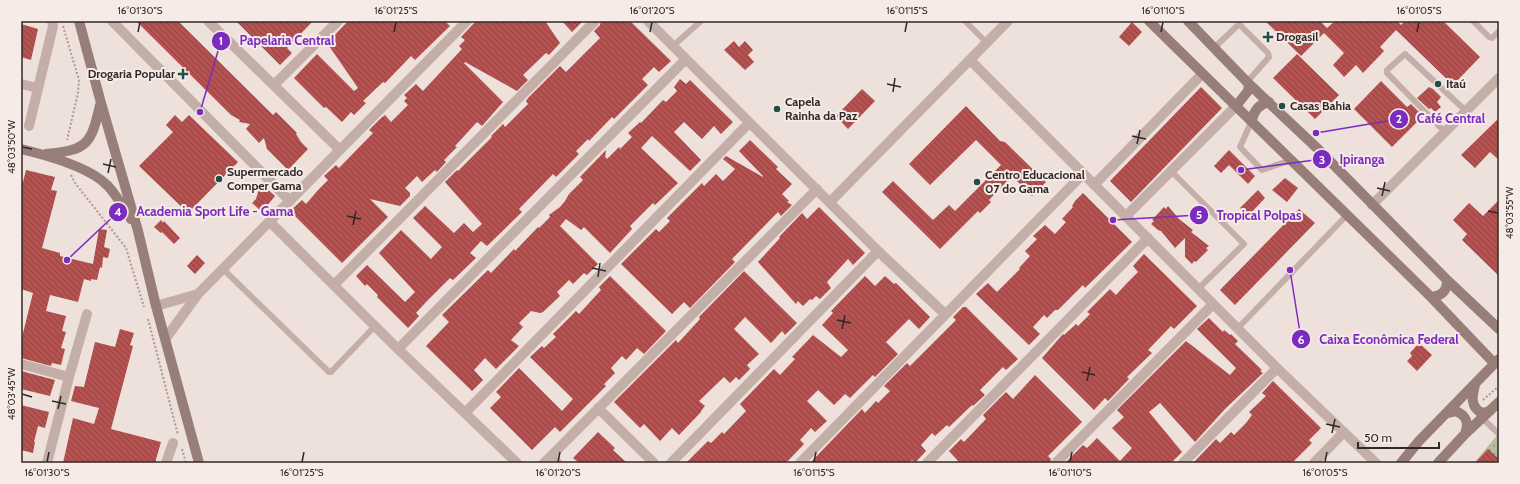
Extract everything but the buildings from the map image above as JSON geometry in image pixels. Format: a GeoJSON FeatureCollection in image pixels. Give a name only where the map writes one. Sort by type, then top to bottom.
{"type":"FeatureCollection","features":[{"type":"Feature","properties":{"kind":"main road"},"geometry":{"type":"LineString","coordinates":[[79,21],[138,231],[156,306],[199,463]]}},
{"type":"Feature","properties":{"kind":"main road"},"geometry":{"type":"LineString","coordinates":[[1149,21],[1497,361],[1419,441],[1401,463]]}},
{"type":"Feature","properties":{"kind":"main road"},"geometry":{"type":"LineString","coordinates":[[1188,21],[1215,47],[1248,83],[1320,150],[1372,205],[1447,280],[1499,329]]}},
{"type":"Feature","properties":{"kind":"main road"},"geometry":{"type":"LineString","coordinates":[[1236,106],[1248,91],[1248,83]]}},
{"type":"Feature","properties":{"kind":"main road"},"geometry":{"type":"LineString","coordinates":[[1252,120],[1258,108],[1269,102]]}},
{"type":"Feature","properties":{"kind":"main road"},"geometry":{"type":"LineString","coordinates":[[44,155],[65,152],[78,148],[84,144],[90,138],[95,127],[101,103]]}},
{"type":"Feature","properties":{"kind":"main road"},"geometry":{"type":"LineString","coordinates":[[21,148],[44,155],[90,173],[107,186],[120,202],[138,231]]}},
{"type":"Feature","properties":{"kind":"main road"},"geometry":{"type":"LineString","coordinates":[[1431,297],[1438,297],[1443,293],[1447,287],[1447,280]]}},
{"type":"Feature","properties":{"kind":"main road"},"geometry":{"type":"LineString","coordinates":[[1475,385],[1473,404],[1477,410],[1482,413],[1490,411]]}},
{"type":"Feature","properties":{"kind":"main road"},"geometry":{"type":"LineString","coordinates":[[1438,463],[1465,434],[1499,402]]}},
{"type":"Feature","properties":{"kind":"main road"},"geometry":{"type":"LineString","coordinates":[[1447,413],[1456,411],[1464,416],[1467,422],[1465,434]]}},
{"type":"Feature","properties":{"kind":"street"},"geometry":{"type":"LineString","coordinates":[[29,126],[53,26],[52,21]]}},
{"type":"Feature","properties":{"kind":"street"},"geometry":{"type":"LineString","coordinates":[[112,21],[290,201]]}},
{"type":"Feature","properties":{"kind":"street"},"geometry":{"type":"LineString","coordinates":[[274,85],[338,21]]}},
{"type":"Feature","properties":{"kind":"street"},"geometry":{"type":"LineString","coordinates":[[166,338],[198,294],[467,21]]}},
{"type":"Feature","properties":{"kind":"street"},"geometry":{"type":"LineString","coordinates":[[334,285],[595,21]]}},
{"type":"Feature","properties":{"kind":"street"},"geometry":{"type":"LineString","coordinates":[[648,21],[878,251],[945,314]]}},
{"type":"Feature","properties":{"kind":"street"},"geometry":{"type":"LineString","coordinates":[[212,22],[340,150]]}},
{"type":"Feature","properties":{"kind":"street"},"geometry":{"type":"LineString","coordinates":[[830,202],[987,43],[1005,22]]}},
{"type":"Feature","properties":{"kind":"street"},"geometry":{"type":"LineString","coordinates":[[398,349],[686,59]]}},
{"type":"Feature","properties":{"kind":"street"},"geometry":{"type":"LineString","coordinates":[[970,60],[1277,368],[1376,463]]}},
{"type":"Feature","properties":{"kind":"street"},"geometry":{"type":"LineString","coordinates":[[1094,185],[1202,74]]}},
{"type":"Feature","properties":{"kind":"street"},"geometry":{"type":"LineString","coordinates":[[1372,205],[1499,78]]}},
{"type":"Feature","properties":{"kind":"street"},"geometry":{"type":"LineString","coordinates":[[21,84],[38,88]]}},
{"type":"Feature","properties":{"kind":"street"},"geometry":{"type":"LineString","coordinates":[[1126,216],[1236,106]]}},
{"type":"Feature","properties":{"kind":"street"},"geometry":{"type":"LineString","coordinates":[[465,413],[749,123]]}},
{"type":"Feature","properties":{"kind":"street"},"geometry":{"type":"LineString","coordinates":[[800,463],[1082,174]]}},
{"type":"Feature","properties":{"kind":"street"},"geometry":{"type":"LineString","coordinates":[[544,463],[817,189]]}},
{"type":"Feature","properties":{"kind":"street"},"geometry":{"type":"LineString","coordinates":[[270,222],[398,349],[517,463]]}},
{"type":"Feature","properties":{"kind":"street"},"geometry":{"type":"LineString","coordinates":[[927,463],[1148,238]]}},
{"type":"Feature","properties":{"kind":"street"},"geometry":{"type":"LineString","coordinates":[[671,463],[878,251]]}},
{"type":"Feature","properties":{"kind":"street"},"geometry":{"type":"LineString","coordinates":[[156,306],[198,294]]}},
{"type":"Feature","properties":{"kind":"street"},"geometry":{"type":"LineString","coordinates":[[1056,463],[1213,304]]}},
{"type":"Feature","properties":{"kind":"street"},"geometry":{"type":"LineString","coordinates":[[46,463],[87,314]]}},
{"type":"Feature","properties":{"kind":"street"},"geometry":{"type":"LineString","coordinates":[[21,364],[70,377]]}},
{"type":"Feature","properties":{"kind":"street"},"geometry":{"type":"LineString","coordinates":[[1183,463],[1277,368]]}},
{"type":"Feature","properties":{"kind":"street"},"geometry":{"type":"LineString","coordinates":[[598,408],[654,463]]}},
{"type":"Feature","properties":{"kind":"street"},"geometry":{"type":"LineString","coordinates":[[1314,463],[1344,432]]}},
{"type":"Feature","properties":{"kind":"street"},"geometry":{"type":"LineString","coordinates":[[166,463],[178,444]]}},
{"type":"Feature","properties":{"kind":"lane"},"geometry":{"type":"LineString","coordinates":[[673,46],[701,21]]}},
{"type":"Feature","properties":{"kind":"lane"},"geometry":{"type":"LineString","coordinates":[[965,21],[987,43]]}},
{"type":"Feature","properties":{"kind":"lane"},"geometry":{"type":"LineString","coordinates":[[1473,21],[1488,37],[1492,38],[1499,31]]}},
{"type":"Feature","properties":{"kind":"lane"},"geometry":{"type":"LineString","coordinates":[[1215,47],[1237,26],[1240,25],[1268,53],[1269,57],[1248,83]]}},
{"type":"Feature","properties":{"kind":"lane"},"geometry":{"type":"LineString","coordinates":[[1446,132],[1387,73],[1387,70],[1405,54],[1466,111]]}},
{"type":"Feature","properties":{"kind":"lane"},"geometry":{"type":"LineString","coordinates":[[1252,120],[1240,147],[1262,170],[1291,160]]}},
{"type":"Feature","properties":{"kind":"lane"},"geometry":{"type":"LineString","coordinates":[[1171,171],[1244,244],[1198,289]]}},
{"type":"Feature","properties":{"kind":"lane"},"geometry":{"type":"LineString","coordinates":[[1238,328],[1347,216]]}},
{"type":"Feature","properties":{"kind":"lane"},"geometry":{"type":"LineString","coordinates":[[223,269],[329,372],[331,372],[375,326]]}},
{"type":"Feature","properties":{"kind":"lane"},"geometry":{"type":"LineString","coordinates":[[1482,418],[1499,434]]}},
{"type":"Feature","properties":{"kind":"lane"},"geometry":{"type":"LineString","coordinates":[[551,455],[560,463]]}},
{"type":"Feature","properties":{"kind":"path"},"geometry":{"type":"LineString","coordinates":[[62,21],[79,80],[78,93],[65,152]]}},
{"type":"Feature","properties":{"kind":"path"},"geometry":{"type":"LineString","coordinates":[[65,163],[75,183],[126,248],[144,307]]}},
{"type":"Feature","properties":{"kind":"path"},"geometry":{"type":"LineString","coordinates":[[146,314],[178,444],[186,463]]}},
{"type":"Feature","properties":{"kind":"green space"},"geometry":{"type":"Polygon","coordinates":[[[1499,433],[1499,463],[1474,463],[1499,433]]]}},
{"type":"Feature","properties":{"kind":"place","name":"Drogasil"},"geometry":{"type":"Point","coordinates":[1268,37]}},
{"type":"Feature","properties":{"kind":"place","name":"Drogaria Popular"},"geometry":{"type":"Point","coordinates":[183,74]}},
{"type":"Feature","properties":{"kind":"place","name":"Itaú"},"geometry":{"type":"Point","coordinates":[1438,84]}},
{"type":"Feature","properties":{"kind":"place","name":"Casas Bahia"},"geometry":{"type":"Point","coordinates":[1282,106]}},
{"type":"Feature","properties":{"kind":"place","name":"Capela Rainha da Paz"},"geometry":{"type":"Point","coordinates":[777,109]}},
{"type":"Feature","properties":{"kind":"place","name":"Papelaria Central"},"geometry":{"type":"Point","coordinates":[200,112]}},
{"type":"Feature","properties":{"kind":"place","name":"Café Central"},"geometry":{"type":"Point","coordinates":[1316,133]}},
{"type":"Feature","properties":{"kind":"place","name":"Ipiranga"},"geometry":{"type":"Point","coordinates":[1241,170]}},
{"type":"Feature","properties":{"kind":"place","name":"Supermercado Comper Gama"},"geometry":{"type":"Point","coordinates":[219,179]}},
{"type":"Feature","properties":{"kind":"place","name":"Centro Educacional 07 do Gama"},"geometry":{"type":"Point","coordinates":[977,182]}},
{"type":"Feature","properties":{"kind":"place","name":"Tropical Polpas"},"geometry":{"type":"Point","coordinates":[1113,220]}},
{"type":"Feature","properties":{"kind":"place","name":"Academia Sport Life - Gama"},"geometry":{"type":"Point","coordinates":[67,260]}},
{"type":"Feature","properties":{"kind":"place","name":"Caixa Econômica Federal"},"geometry":{"type":"Point","coordinates":[1290,270]}}]}
